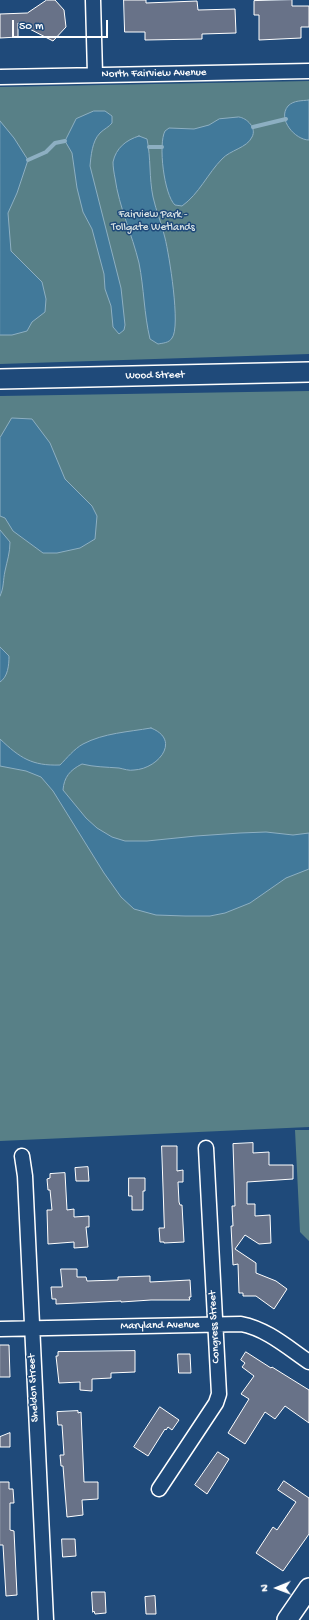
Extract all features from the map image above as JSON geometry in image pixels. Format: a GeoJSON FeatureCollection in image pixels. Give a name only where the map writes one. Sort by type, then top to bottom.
{"type":"FeatureCollection","features":[{"type":"Feature","properties":{"kind":"street"},"geometry":{"type":"LineString","coordinates":[[93,0],[95,74]]}},
{"type":"Feature","properties":{"kind":"street","name":"North Fairview Avenue"},"geometry":{"type":"LineString","coordinates":[[0,77],[309,71]]}},
{"type":"Feature","properties":{"kind":"street","name":"Wood Street"},"geometry":{"type":"LineString","coordinates":[[0,379],[309,372]]}},
{"type":"Feature","properties":{"kind":"street","name":"Congress Street"},"geometry":{"type":"LineString","coordinates":[[159,1489],[216,1404],[218,1394],[206,1148]]}},
{"type":"Feature","properties":{"kind":"street","name":"Sheldon Street"},"geometry":{"type":"LineString","coordinates":[[22,1156],[25,1176],[31,1329],[46,1620]]}},
{"type":"Feature","properties":{"kind":"street","name":"Maryland Avenue"},"geometry":{"type":"LineString","coordinates":[[0,1329],[241,1324],[252,1326],[263,1331],[309,1362]]}},
{"type":"Feature","properties":{"kind":"street"},"geometry":{"type":"LineString","coordinates":[[287,1620],[309,1588]]}},
{"type":"Feature","properties":{"kind":"green space","name":"Fairview Park - Tollgate Wetlands"},"geometry":{"type":"Polygon","coordinates":[[[309,81],[309,354],[0,364],[0,87],[309,81]]]}},
{"type":"Feature","properties":{"kind":"green space"},"geometry":{"type":"Polygon","coordinates":[[[309,391],[309,1127],[0,1141],[0,396],[309,391]]]}},
{"type":"Feature","properties":{"kind":"green space"},"geometry":{"type":"Polygon","coordinates":[[[295,1130],[309,1130],[309,1241],[300,1232],[295,1130]]]}},
{"type":"Feature","properties":{"kind":"water"},"geometry":{"type":"Polygon","coordinates":[[[309,100],[309,140],[298,137],[293,133],[286,122],[285,111],[290,104],[298,101],[309,100]]]}},
{"type":"Feature","properties":{"kind":"water"},"geometry":{"type":"Polygon","coordinates":[[[94,111],[105,111],[112,116],[112,123],[97,136],[95,140],[92,149],[90,166],[121,288],[125,325],[124,330],[119,334],[113,327],[111,306],[105,289],[104,274],[92,229],[83,212],[77,188],[72,153],[65,141],[76,119],[94,111]]]}},
{"type":"Feature","properties":{"kind":"water"},"geometry":{"type":"Polygon","coordinates":[[[239,117],[248,121],[252,127],[253,134],[250,141],[225,156],[188,201],[182,206],[175,205],[168,191],[163,169],[162,147],[165,131],[169,128],[194,129],[209,125],[219,119],[239,117]]]}},
{"type":"Feature","properties":{"kind":"water"},"geometry":{"type":"Polygon","coordinates":[[[0,121],[14,138],[28,160],[17,193],[8,213],[11,251],[42,282],[46,299],[45,312],[32,322],[27,331],[12,335],[0,335],[0,121]]]}},
{"type":"Feature","properties":{"kind":"water"},"geometry":{"type":"Polygon","coordinates":[[[139,136],[147,139],[153,197],[165,238],[175,306],[174,331],[172,338],[169,341],[158,344],[150,339],[146,320],[139,263],[119,199],[113,166],[114,157],[122,145],[139,136]]]}},
{"type":"Feature","properties":{"kind":"water"},"geometry":{"type":"Polygon","coordinates":[[[12,418],[32,419],[50,443],[65,479],[92,506],[97,516],[95,539],[80,548],[57,553],[43,553],[13,531],[5,518],[0,516],[0,438],[12,418]]]}},
{"type":"Feature","properties":{"kind":"water"},"geometry":{"type":"Polygon","coordinates":[[[0,530],[10,542],[3,587],[0,596],[0,530]]]}},
{"type":"Feature","properties":{"kind":"water"},"geometry":{"type":"Polygon","coordinates":[[[0,647],[9,656],[5,677],[0,682],[0,647]]]}},
{"type":"Feature","properties":{"kind":"water"},"geometry":{"type":"Polygon","coordinates":[[[151,728],[160,733],[165,739],[166,746],[163,753],[151,765],[130,770],[82,764],[68,774],[63,790],[86,818],[97,828],[112,837],[125,841],[147,841],[240,833],[266,832],[293,835],[309,833],[309,869],[286,878],[250,903],[225,913],[210,916],[156,915],[134,909],[121,897],[104,873],[53,791],[41,777],[26,771],[0,766],[0,739],[27,760],[42,764],[60,765],[77,748],[91,740],[116,733],[151,728]]]}},
{"type":"Feature","properties":{"kind":"building"},"geometry":{"type":"Polygon","coordinates":[[[47,0],[55,0],[64,10],[66,27],[53,41],[18,23],[18,37],[0,38],[0,14],[27,13],[47,0]]]}},
{"type":"Feature","properties":{"kind":"building"},"geometry":{"type":"Polygon","coordinates":[[[124,0],[146,0],[146,3],[197,1],[198,10],[235,9],[236,33],[202,34],[202,39],[145,40],[145,32],[125,32],[124,0]]]}},
{"type":"Feature","properties":{"kind":"building"},"geometry":{"type":"Polygon","coordinates":[[[292,0],[292,6],[309,6],[309,27],[301,27],[301,38],[259,40],[259,15],[254,15],[254,1],[292,0]]]}},
{"type":"Feature","properties":{"kind":"building"},"geometry":{"type":"Polygon","coordinates":[[[253,1143],[253,1153],[269,1152],[269,1165],[293,1165],[293,1179],[247,1182],[247,1204],[255,1204],[255,1216],[270,1215],[271,1243],[259,1244],[245,1235],[235,1249],[256,1263],[256,1273],[276,1281],[287,1289],[274,1309],[256,1296],[243,1296],[243,1293],[239,1293],[238,1264],[233,1265],[231,1226],[233,1226],[232,1206],[235,1206],[233,1144],[253,1143]]]}},
{"type":"Feature","properties":{"kind":"building"},"geometry":{"type":"Polygon","coordinates":[[[162,1146],[177,1146],[177,1171],[183,1170],[183,1182],[178,1182],[179,1202],[180,1205],[182,1205],[184,1242],[160,1242],[159,1228],[164,1228],[162,1146]]]}},
{"type":"Feature","properties":{"kind":"building"},"geometry":{"type":"Polygon","coordinates":[[[88,1167],[89,1181],[76,1181],[75,1168],[88,1167]]]}},
{"type":"Feature","properties":{"kind":"building"},"geometry":{"type":"Polygon","coordinates":[[[65,1173],[67,1210],[74,1209],[74,1217],[89,1216],[89,1227],[86,1227],[88,1247],[74,1248],[74,1242],[48,1244],[47,1210],[52,1210],[50,1190],[48,1190],[47,1179],[50,1178],[50,1174],[65,1173]]]}},
{"type":"Feature","properties":{"kind":"building"},"geometry":{"type":"Polygon","coordinates":[[[129,1178],[145,1178],[143,1210],[132,1210],[132,1196],[129,1196],[129,1178]]]}},
{"type":"Feature","properties":{"kind":"building"},"geometry":{"type":"Polygon","coordinates":[[[61,1269],[77,1269],[77,1277],[86,1277],[87,1281],[118,1280],[118,1277],[150,1276],[150,1282],[190,1280],[191,1297],[189,1297],[190,1300],[56,1304],[56,1299],[52,1299],[51,1287],[62,1287],[61,1269]]]}},
{"type":"Feature","properties":{"kind":"building"},"geometry":{"type":"Polygon","coordinates":[[[0,1345],[9,1345],[10,1377],[0,1377],[0,1345]]]}},
{"type":"Feature","properties":{"kind":"building"},"geometry":{"type":"Polygon","coordinates":[[[135,1351],[135,1372],[111,1373],[111,1378],[92,1379],[92,1391],[80,1390],[80,1382],[59,1383],[56,1356],[58,1356],[58,1352],[135,1351]]]}},
{"type":"Feature","properties":{"kind":"building"},"geometry":{"type":"Polygon","coordinates":[[[246,1352],[309,1390],[309,1423],[285,1406],[275,1419],[265,1412],[245,1444],[228,1433],[249,1399],[241,1394],[254,1376],[242,1367],[245,1363],[241,1360],[246,1352]]]}},
{"type":"Feature","properties":{"kind":"building"},"geometry":{"type":"Polygon","coordinates":[[[178,1354],[190,1354],[191,1373],[179,1373],[178,1354]]]}},
{"type":"Feature","properties":{"kind":"building"},"geometry":{"type":"Polygon","coordinates":[[[160,1407],[179,1420],[172,1430],[168,1427],[166,1430],[165,1429],[148,1456],[134,1447],[160,1407]]]}},
{"type":"Feature","properties":{"kind":"building"},"geometry":{"type":"Polygon","coordinates":[[[78,1411],[78,1413],[81,1412],[84,1482],[98,1482],[98,1499],[82,1500],[83,1515],[67,1517],[63,1466],[61,1466],[60,1455],[64,1455],[62,1425],[58,1425],[57,1412],[78,1411]]]}},
{"type":"Feature","properties":{"kind":"building"},"geometry":{"type":"Polygon","coordinates":[[[10,1433],[10,1447],[0,1447],[0,1437],[10,1433]]]}},
{"type":"Feature","properties":{"kind":"building"},"geometry":{"type":"Polygon","coordinates":[[[218,1452],[229,1459],[207,1494],[195,1485],[218,1452]]]}},
{"type":"Feature","properties":{"kind":"building"},"geometry":{"type":"Polygon","coordinates":[[[284,1481],[309,1498],[309,1534],[283,1571],[256,1553],[273,1527],[277,1530],[296,1502],[278,1490],[284,1481]]]}},
{"type":"Feature","properties":{"kind":"building"},"geometry":{"type":"Polygon","coordinates":[[[0,1482],[9,1482],[9,1489],[13,1489],[14,1503],[10,1503],[10,1530],[14,1531],[17,1595],[6,1596],[3,1545],[0,1545],[0,1482]]]}},
{"type":"Feature","properties":{"kind":"building"},"geometry":{"type":"Polygon","coordinates":[[[62,1539],[75,1539],[76,1556],[63,1557],[62,1539]]]}},
{"type":"Feature","properties":{"kind":"building"},"geometry":{"type":"Polygon","coordinates":[[[92,1592],[105,1592],[106,1613],[95,1614],[94,1611],[93,1612],[92,1592]]]}},
{"type":"Feature","properties":{"kind":"building"},"geometry":{"type":"Polygon","coordinates":[[[155,1596],[156,1614],[146,1614],[145,1597],[155,1596]]]}},
{"type":"Feature","properties":{"kind":"waterway"},"geometry":{"type":"LineString","coordinates":[[253,127],[286,119]]}},
{"type":"Feature","properties":{"kind":"waterway"},"geometry":{"type":"LineString","coordinates":[[28,160],[46,152],[55,143],[65,141]]}},
{"type":"Feature","properties":{"kind":"waterway"},"geometry":{"type":"LineString","coordinates":[[149,147],[162,147]]}}]}
